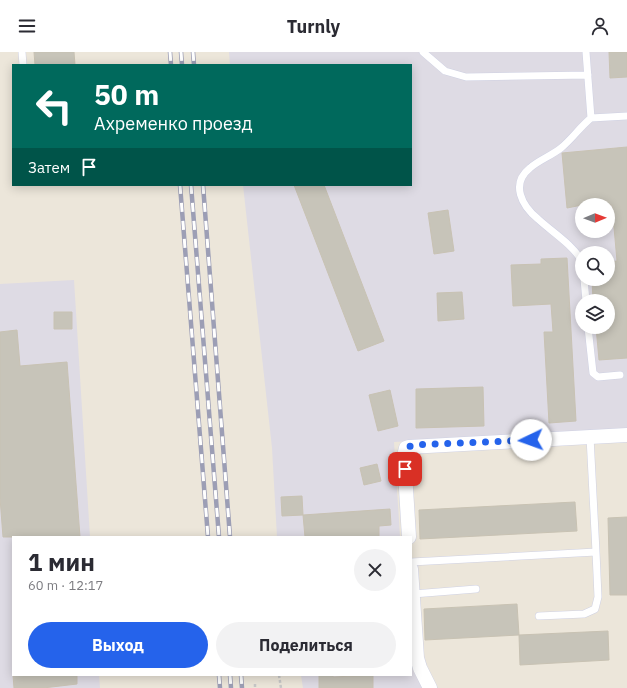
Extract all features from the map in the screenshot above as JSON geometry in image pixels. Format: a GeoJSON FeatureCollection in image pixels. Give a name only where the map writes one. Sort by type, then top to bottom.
{"type":"FeatureCollection","features":[{"type":"Feature","properties":{"kind":"street"},"geometry":{"type":"LineString","coordinates":[[409,536],[404,456],[406,448],[408,447],[627,435]]}},
{"type":"Feature","properties":{"kind":"street"},"geometry":{"type":"LineString","coordinates":[[412,582],[417,658],[430,688]]}},
{"type":"Feature","properties":{"kind":"lane"},"geometry":{"type":"LineString","coordinates":[[22,52],[23,64]]}},
{"type":"Feature","properties":{"kind":"lane"},"geometry":{"type":"LineString","coordinates":[[423,52],[445,71],[466,77],[588,75]]}},
{"type":"Feature","properties":{"kind":"lane"},"geometry":{"type":"LineString","coordinates":[[586,52],[591,118]]}},
{"type":"Feature","properties":{"kind":"lane"},"geometry":{"type":"LineString","coordinates":[[575,251],[529,211],[521,197],[520,182],[523,174],[561,148],[591,118],[627,116]]}},
{"type":"Feature","properties":{"kind":"lane"},"geometry":{"type":"LineString","coordinates":[[589,334],[593,372],[598,377],[620,375]]}},
{"type":"Feature","properties":{"kind":"lane"},"geometry":{"type":"LineString","coordinates":[[539,616],[584,614],[595,608],[598,597],[590,437]]}},
{"type":"Feature","properties":{"kind":"lane"},"geometry":{"type":"LineString","coordinates":[[412,562],[596,552]]}},
{"type":"Feature","properties":{"kind":"lane"},"geometry":{"type":"LineString","coordinates":[[413,594],[476,590]]}},
{"type":"Feature","properties":{"kind":"path"},"geometry":{"type":"LineString","coordinates":[[279,676],[281,688]]}},
{"type":"Feature","properties":{"kind":"shaded area"},"geometry":{"type":"Polygon","coordinates":[[[229,52],[627,52],[627,430],[394,442],[400,536],[277,536],[272,448],[243,186],[412,186],[412,64],[230,64],[229,52]]]}},
{"type":"Feature","properties":{"kind":"shaded area"},"geometry":{"type":"Polygon","coordinates":[[[74,280],[90,536],[12,536],[12,676],[99,676],[100,688],[0,688],[0,284],[74,280]]]}},
{"type":"Feature","properties":{"kind":"shaded area"},"geometry":{"type":"Polygon","coordinates":[[[412,669],[422,688],[303,688],[301,676],[412,676],[412,669]]]}},
{"type":"Feature","properties":{"kind":"building"},"geometry":{"type":"Polygon","coordinates":[[[34,52],[74,52],[75,64],[35,64],[34,52]]]}},
{"type":"Feature","properties":{"kind":"building"},"geometry":{"type":"Polygon","coordinates":[[[609,52],[627,52],[627,77],[610,78],[609,52]]]}},
{"type":"Feature","properties":{"kind":"building"},"geometry":{"type":"Polygon","coordinates":[[[627,147],[627,358],[599,360],[597,334],[615,334],[615,294],[593,294],[592,286],[615,286],[615,261],[617,261],[615,238],[615,198],[575,198],[575,206],[567,208],[562,153],[627,147]]]}},
{"type":"Feature","properties":{"kind":"building"},"geometry":{"type":"Polygon","coordinates":[[[294,186],[324,186],[384,341],[358,351],[294,186]]]}},
{"type":"Feature","properties":{"kind":"building"},"geometry":{"type":"Polygon","coordinates":[[[448,210],[454,251],[434,254],[428,213],[448,210]]]}},
{"type":"Feature","properties":{"kind":"building"},"geometry":{"type":"Polygon","coordinates":[[[567,258],[576,421],[549,423],[544,332],[553,332],[551,304],[513,306],[511,265],[541,264],[541,259],[567,258]]]}},
{"type":"Feature","properties":{"kind":"building"},"geometry":{"type":"Polygon","coordinates":[[[462,292],[464,319],[438,321],[437,293],[462,292]]]}},
{"type":"Feature","properties":{"kind":"building"},"geometry":{"type":"Polygon","coordinates":[[[54,312],[72,312],[72,329],[54,329],[54,312]]]}},
{"type":"Feature","properties":{"kind":"building"},"geometry":{"type":"Polygon","coordinates":[[[17,330],[20,366],[67,362],[80,536],[3,537],[0,498],[0,332],[17,330]]]}},
{"type":"Feature","properties":{"kind":"building"},"geometry":{"type":"Polygon","coordinates":[[[483,387],[484,426],[416,428],[416,389],[483,387]]]}},
{"type":"Feature","properties":{"kind":"building"},"geometry":{"type":"Polygon","coordinates":[[[390,390],[398,426],[378,431],[369,395],[390,390]]]}},
{"type":"Feature","properties":{"kind":"building"},"geometry":{"type":"Polygon","coordinates":[[[377,464],[381,481],[364,485],[360,468],[377,464]]]}},
{"type":"Feature","properties":{"kind":"building"},"geometry":{"type":"Polygon","coordinates":[[[302,496],[303,515],[282,516],[281,497],[302,496]]]}},
{"type":"Feature","properties":{"kind":"building"},"geometry":{"type":"Polygon","coordinates":[[[575,502],[577,531],[420,539],[419,510],[575,502]]]}},
{"type":"Feature","properties":{"kind":"building"},"geometry":{"type":"Polygon","coordinates":[[[390,509],[391,525],[379,526],[379,536],[305,536],[303,515],[390,509]]]}},
{"type":"Feature","properties":{"kind":"building"},"geometry":{"type":"Polygon","coordinates":[[[627,517],[627,595],[610,595],[608,518],[627,517]]]}},
{"type":"Feature","properties":{"kind":"building"},"geometry":{"type":"Polygon","coordinates":[[[517,604],[519,635],[425,640],[424,609],[517,604]]]}},
{"type":"Feature","properties":{"kind":"building"},"geometry":{"type":"Polygon","coordinates":[[[608,631],[609,660],[520,665],[519,635],[608,631]]]}},
{"type":"Feature","properties":{"kind":"building"},"geometry":{"type":"Polygon","coordinates":[[[13,676],[77,676],[77,684],[43,688],[14,688],[13,676]]]}},
{"type":"Feature","properties":{"kind":"building"},"geometry":{"type":"Polygon","coordinates":[[[319,676],[373,676],[373,688],[319,688],[319,676]]]}},
{"type":"Feature","properties":{"kind":"railway"},"geometry":{"type":"LineString","coordinates":[[170,52],[171,64]]}},
{"type":"Feature","properties":{"kind":"railway"},"geometry":{"type":"LineString","coordinates":[[181,52],[182,64]]}},
{"type":"Feature","properties":{"kind":"railway"},"geometry":{"type":"LineString","coordinates":[[193,52],[194,64]]}},
{"type":"Feature","properties":{"kind":"railway"},"geometry":{"type":"LineString","coordinates":[[180,186],[208,536]]}},
{"type":"Feature","properties":{"kind":"railway"},"geometry":{"type":"LineString","coordinates":[[191,186],[219,536]]}},
{"type":"Feature","properties":{"kind":"railway"},"geometry":{"type":"LineString","coordinates":[[203,186],[230,536]]}},
{"type":"Feature","properties":{"kind":"railway"},"geometry":{"type":"LineString","coordinates":[[219,676],[220,688]]}},
{"type":"Feature","properties":{"kind":"railway"},"geometry":{"type":"LineString","coordinates":[[230,676],[231,688]]}},
{"type":"Feature","properties":{"kind":"railway"},"geometry":{"type":"LineString","coordinates":[[241,676],[242,688]]}},
{"type":"Feature","properties":{"kind":"route"},"geometry":{"type":"LineString","coordinates":[[405,469],[404,452],[406,448],[413,445],[531,440]]}}]}
